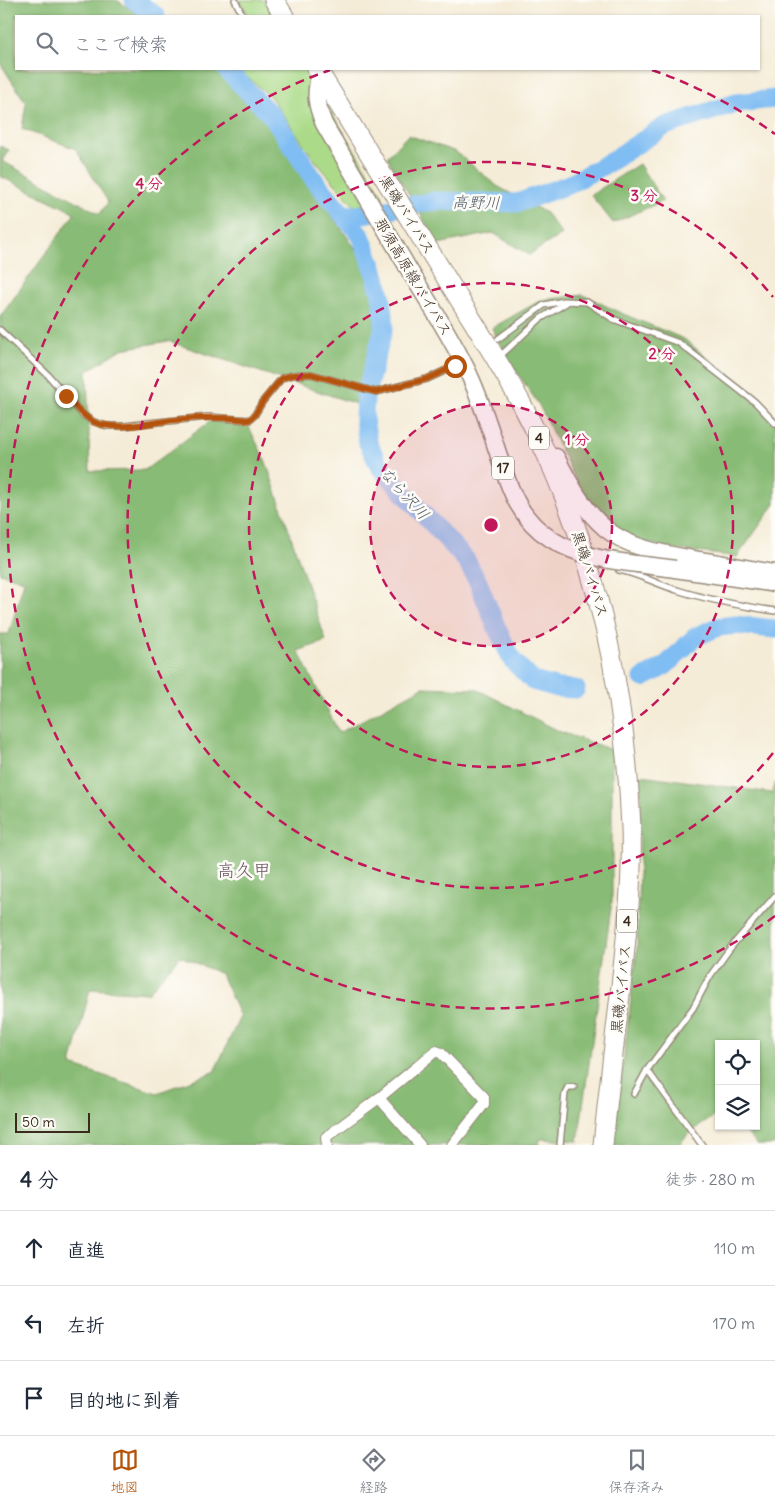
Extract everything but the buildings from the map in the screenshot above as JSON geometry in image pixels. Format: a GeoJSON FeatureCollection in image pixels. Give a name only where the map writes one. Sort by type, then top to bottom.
{"type":"FeatureCollection","features":[{"type":"Feature","properties":{"kind":"highway"},"geometry":{"type":"LineString","coordinates":[[274,0],[283,15]]}},
{"type":"Feature","properties":{"kind":"highway","name":"黒磯バイパス"},"geometry":{"type":"LineString","coordinates":[[318,71],[496,359],[528,415],[556,476],[591,564],[619,697],[628,766],[631,831],[626,945],[602,1145]]}},
{"type":"Feature","properties":{"kind":"main road","name":"那須高原線バイパス"},"geometry":{"type":"LineString","coordinates":[[318,71],[315,90],[317,108],[324,124],[385,231],[443,325],[466,369],[485,414],[507,483],[514,500],[524,514],[549,538],[577,552],[616,560],[775,584]]}},
{"type":"Feature","properties":{"kind":"main road"},"geometry":{"type":"LineString","coordinates":[[511,385],[540,429],[578,496],[605,529],[625,541],[658,552],[775,573]]}},
{"type":"Feature","properties":{"kind":"street"},"geometry":{"type":"LineString","coordinates":[[327,1145],[326,1137],[379,1098],[436,1051],[441,1053],[484,1097],[484,1104],[452,1145]]}},
{"type":"Feature","properties":{"kind":"street"},"geometry":{"type":"LineString","coordinates":[[379,1098],[420,1145]]}},
{"type":"Feature","properties":{"kind":"lane"},"geometry":{"type":"LineString","coordinates":[[235,0],[242,15]]}},
{"type":"Feature","properties":{"kind":"lane"},"geometry":{"type":"LineString","coordinates":[[496,359],[540,319],[568,301]]}},
{"type":"Feature","properties":{"kind":"lane"},"geometry":{"type":"LineString","coordinates":[[498,339],[544,305],[568,301],[587,302],[613,318],[679,343],[755,402],[775,424]]}},
{"type":"Feature","properties":{"kind":"lane"},"geometry":{"type":"LineString","coordinates":[[0,330],[48,375],[83,415],[94,422],[107,426],[125,426],[208,417],[249,420],[282,378],[293,375],[311,374],[376,392],[427,379],[455,366]]}},
{"type":"Feature","properties":{"kind":"lane"},"geometry":{"type":"LineString","coordinates":[[615,569],[632,572],[676,590],[775,611]]}},
{"type":"Feature","properties":{"kind":"lane"},"geometry":{"type":"LineString","coordinates":[[634,1094],[647,1070],[693,1008],[710,976],[731,947],[775,896]]}},
{"type":"Feature","properties":{"kind":"lane"},"geometry":{"type":"LineString","coordinates":[[647,1070],[702,1145]]}},
{"type":"Feature","properties":{"kind":"lane"},"geometry":{"type":"LineString","coordinates":[[560,1145],[565,1093],[568,1088],[574,1087]]}},
{"type":"Feature","properties":{"kind":"green space"},"geometry":{"type":"Polygon","coordinates":[[[0,0],[117,0],[139,15],[15,15],[15,70],[215,70],[264,115],[306,179],[365,262],[377,313],[372,348],[356,404],[168,341],[122,349],[87,371],[90,471],[145,470],[212,420],[247,423],[266,462],[326,641],[298,651],[339,733],[423,687],[476,689],[561,732],[612,750],[612,901],[578,1141],[540,1139],[539,1145],[0,1145],[0,634],[9,634],[24,581],[0,573],[0,317],[75,213],[0,176],[0,146],[9,150],[2,161],[100,214],[108,202],[76,149],[22,129],[26,103],[0,63],[0,0]],[[180,956],[148,993],[90,989],[71,1065],[157,1093],[214,1072],[240,1017],[221,974],[180,956]]]}},
{"type":"Feature","properties":{"kind":"green space"},"geometry":{"type":"Polygon","coordinates":[[[238,0],[264,0],[272,15],[249,15],[238,0]]]}},
{"type":"Feature","properties":{"kind":"green space"},"geometry":{"type":"Polygon","coordinates":[[[238,70],[306,70],[384,198],[355,207],[313,158],[270,96],[238,70]]]}},
{"type":"Feature","properties":{"kind":"green space"},"geometry":{"type":"Polygon","coordinates":[[[408,135],[456,152],[497,186],[546,213],[562,234],[529,255],[493,233],[438,244],[387,157],[408,135]]]}},
{"type":"Feature","properties":{"kind":"green space"},"geometry":{"type":"Polygon","coordinates":[[[639,164],[663,201],[613,223],[591,195],[639,164]]]}},
{"type":"Feature","properties":{"kind":"green space"},"geometry":{"type":"Polygon","coordinates":[[[583,295],[684,339],[753,394],[775,417],[775,504],[737,557],[673,549],[641,541],[607,523],[578,485],[539,405],[507,357],[492,328],[541,300],[583,295]]]}},
{"type":"Feature","properties":{"kind":"green space"},"geometry":{"type":"Polygon","coordinates":[[[641,775],[772,793],[775,783],[775,1145],[757,1145],[744,1130],[760,1130],[760,1040],[715,1040],[715,1116],[688,1134],[679,1145],[613,1145],[637,950],[641,775]]]}},
{"type":"Feature","properties":{"kind":"waterway","name":"高野川"},"geometry":{"type":"LineString","coordinates":[[134,0],[155,15]]}},
{"type":"Feature","properties":{"kind":"waterway","name":"なら沢川"},"geometry":{"type":"LineString","coordinates":[[227,70],[273,117],[315,181],[361,236],[373,267],[381,295],[384,327],[365,397],[364,419],[368,443],[380,467],[466,560],[478,582],[498,631],[513,661],[533,681],[558,688],[576,689]]}},
{"type":"Feature","properties":{"kind":"waterway","name":"高野川"},"geometry":{"type":"LineString","coordinates":[[342,214],[358,215],[434,201],[517,203],[570,184],[608,163],[665,126],[736,103],[775,99]]}},
{"type":"Feature","properties":{"kind":"waterway","name":"なら沢川"},"geometry":{"type":"LineString","coordinates":[[643,678],[665,666],[695,637],[718,627],[736,625],[775,629]]}},
{"type":"Feature","properties":{"kind":"district","name":"高久甲"},"geometry":{"type":"Point","coordinates":[244,871]}},
{"type":"Feature","properties":{"kind":"route"},"geometry":{"type":"LineString","coordinates":[[66,396],[83,415],[94,422],[107,426],[125,426],[208,417],[249,420],[282,378],[293,375],[311,374],[376,392],[427,379],[455,366]]}}]}
